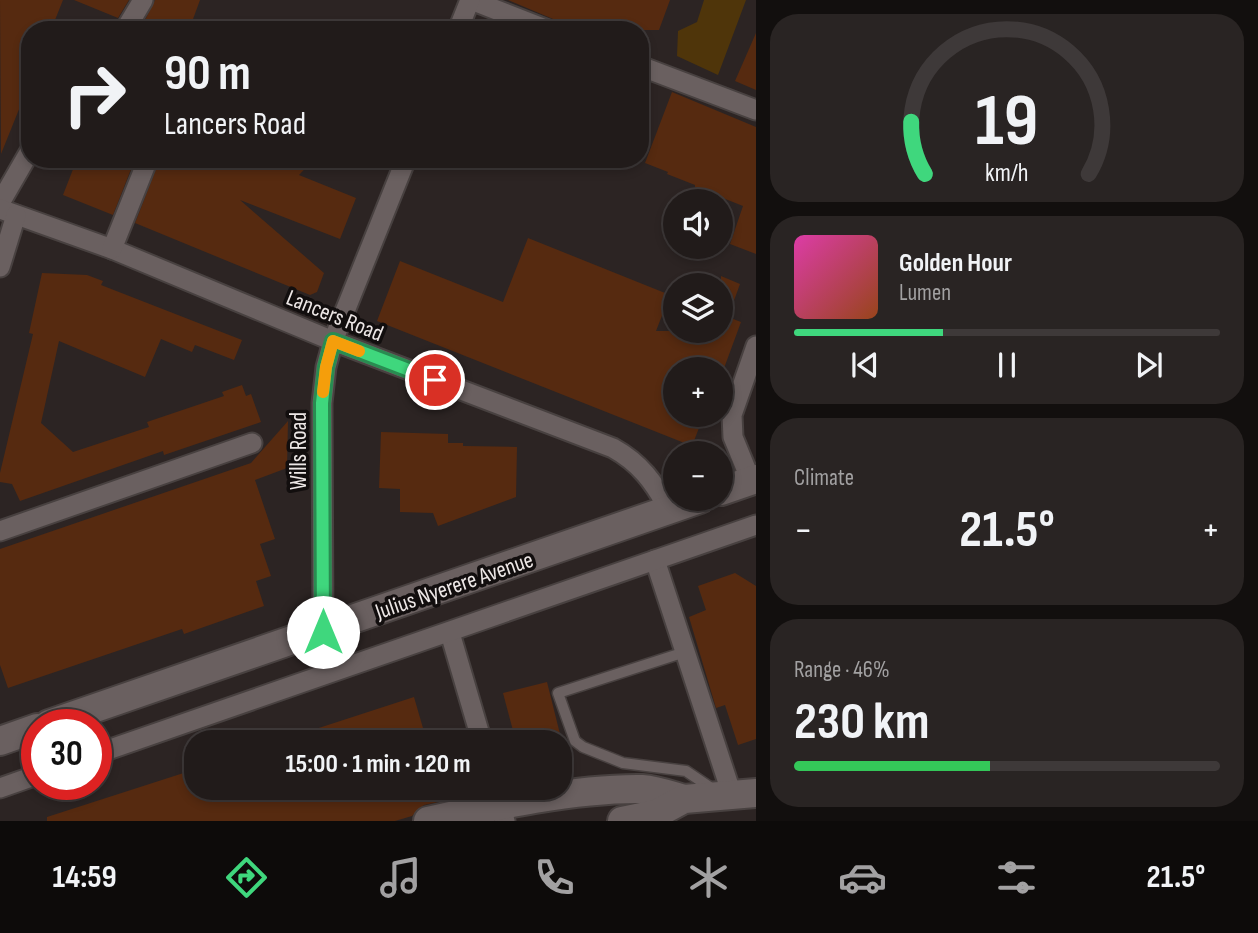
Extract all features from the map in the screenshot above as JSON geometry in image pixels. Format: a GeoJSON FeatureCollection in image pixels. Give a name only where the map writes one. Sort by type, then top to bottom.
{"type":"FeatureCollection","features":[{"type":"Feature","properties":{"kind":"main road"},"geometry":{"type":"LineString","coordinates":[[733,487],[753,480]]}},
{"type":"Feature","properties":{"kind":"main road","name":"Julius Nyerere Avenue"},"geometry":{"type":"LineString","coordinates":[[94,709],[323,632],[666,511]]}},
{"type":"Feature","properties":{"kind":"main road"},"geometry":{"type":"LineString","coordinates":[[0,741],[21,734]]}},
{"type":"Feature","properties":{"kind":"main road"},"geometry":{"type":"LineString","coordinates":[[428,821],[500,804],[642,789],[684,799],[736,795]]}},
{"type":"Feature","properties":{"kind":"main road"},"geometry":{"type":"LineString","coordinates":[[622,821],[656,814],[684,799]]}},
{"type":"Feature","properties":{"kind":"street"},"geometry":{"type":"LineString","coordinates":[[130,21],[143,0]]}},
{"type":"Feature","properties":{"kind":"street"},"geometry":{"type":"LineString","coordinates":[[462,21],[470,0],[525,21]]}},
{"type":"Feature","properties":{"kind":"street"},"geometry":{"type":"LineString","coordinates":[[649,68],[756,110]]}},
{"type":"Feature","properties":{"kind":"street"},"geometry":{"type":"LineString","coordinates":[[0,203],[21,167]]}},
{"type":"Feature","properties":{"kind":"street"},"geometry":{"type":"LineString","coordinates":[[112,249],[144,168]]}},
{"type":"Feature","properties":{"kind":"street","name":"Wills Road"},"geometry":{"type":"LineString","coordinates":[[323,632],[322,403],[326,367],[333,341],[402,168]]}},
{"type":"Feature","properties":{"kind":"street"},"geometry":{"type":"LineString","coordinates":[[0,267],[8,212]]}},
{"type":"Feature","properties":{"kind":"street","name":"Lancers Road"},"geometry":{"type":"LineString","coordinates":[[8,212],[112,249],[333,341],[612,448],[642,467],[663,498]]}},
{"type":"Feature","properties":{"kind":"street"},"geometry":{"type":"LineString","coordinates":[[753,480],[733,437],[732,415],[756,346]]}},
{"type":"Feature","properties":{"kind":"street"},"geometry":{"type":"LineString","coordinates":[[0,531],[253,443]]}},
{"type":"Feature","properties":{"kind":"street"},"geometry":{"type":"LineString","coordinates":[[112,748],[756,525]]}},
{"type":"Feature","properties":{"kind":"street"},"geometry":{"type":"LineString","coordinates":[[655,560],[736,795]]}},
{"type":"Feature","properties":{"kind":"street"},"geometry":{"type":"LineString","coordinates":[[323,632],[338,669]]}},
{"type":"Feature","properties":{"kind":"street"},"geometry":{"type":"LineString","coordinates":[[450,633],[478,730]]}},
{"type":"Feature","properties":{"kind":"street"},"geometry":{"type":"LineString","coordinates":[[0,789],[21,781]]}},
{"type":"Feature","properties":{"kind":"lane"},"geometry":{"type":"LineString","coordinates":[[685,652],[558,692],[575,741],[583,747],[623,763],[686,771],[736,795]]}},
{"type":"Feature","properties":{"kind":"shaded area"},"geometry":{"type":"Polygon","coordinates":[[[704,0],[746,0],[718,75],[677,56],[678,31],[697,22],[704,0]]]}},
{"type":"Feature","properties":{"kind":"building"},"geometry":{"type":"Polygon","coordinates":[[[0,0],[63,0],[55,21],[21,21],[21,104],[1,154],[0,0]]]}},
{"type":"Feature","properties":{"kind":"building"},"geometry":{"type":"Polygon","coordinates":[[[74,0],[129,0],[118,18],[74,0]]]}},
{"type":"Feature","properties":{"kind":"building"},"geometry":{"type":"Polygon","coordinates":[[[155,0],[200,0],[192,21],[144,21],[155,0]]]}},
{"type":"Feature","properties":{"kind":"building"},"geometry":{"type":"Polygon","coordinates":[[[508,0],[670,0],[659,30],[649,30],[649,21],[553,19],[508,0]]]}},
{"type":"Feature","properties":{"kind":"building"},"geometry":{"type":"Polygon","coordinates":[[[756,33],[756,90],[735,81],[756,33]]]}},
{"type":"Feature","properties":{"kind":"building"},"geometry":{"type":"Polygon","coordinates":[[[672,92],[756,127],[756,254],[733,245],[733,235],[743,206],[733,202],[733,189],[700,189],[649,165],[649,152],[672,92]]]}},
{"type":"Feature","properties":{"kind":"building"},"geometry":{"type":"Polygon","coordinates":[[[74,168],[131,168],[113,215],[63,195],[74,168]]]}},
{"type":"Feature","properties":{"kind":"building"},"geometry":{"type":"Polygon","coordinates":[[[156,168],[306,168],[299,175],[356,198],[340,239],[240,200],[324,273],[317,292],[310,295],[135,223],[156,168]]]}},
{"type":"Feature","properties":{"kind":"building"},"geometry":{"type":"Polygon","coordinates":[[[528,238],[663,292],[663,313],[656,331],[663,331],[663,343],[733,343],[733,319],[741,322],[728,357],[663,357],[663,427],[699,427],[694,441],[679,441],[377,321],[400,261],[503,302],[528,238]]]}},
{"type":"Feature","properties":{"kind":"building"},"geometry":{"type":"Polygon","coordinates":[[[42,273],[87,275],[103,281],[101,285],[242,340],[234,360],[195,345],[192,352],[161,339],[145,377],[59,341],[41,423],[73,452],[149,427],[147,422],[224,396],[222,392],[242,385],[246,396],[251,394],[261,422],[164,455],[163,451],[20,501],[12,484],[0,482],[0,473],[33,334],[29,333],[42,273]]]}},
{"type":"Feature","properties":{"kind":"building"},"geometry":{"type":"Polygon","coordinates":[[[733,281],[740,284],[733,303],[733,281]]]}},
{"type":"Feature","properties":{"kind":"building"},"geometry":{"type":"Polygon","coordinates":[[[288,421],[287,468],[255,480],[275,539],[260,544],[271,576],[256,581],[264,606],[184,634],[182,629],[8,688],[0,665],[0,549],[251,463],[288,421]]]}},
{"type":"Feature","properties":{"kind":"building"},"geometry":{"type":"Polygon","coordinates":[[[381,432],[448,434],[448,443],[463,443],[463,446],[517,447],[516,497],[438,526],[433,513],[400,512],[400,489],[379,488],[381,432]]]}},
{"type":"Feature","properties":{"kind":"building"},"geometry":{"type":"Polygon","coordinates":[[[735,573],[756,586],[756,739],[738,745],[725,705],[716,708],[689,617],[706,610],[698,586],[735,573]]]}},
{"type":"Feature","properties":{"kind":"building"},"geometry":{"type":"Polygon","coordinates":[[[547,682],[559,730],[513,730],[503,693],[547,682]]]}},
{"type":"Feature","properties":{"kind":"building"},"geometry":{"type":"Polygon","coordinates":[[[414,697],[424,730],[313,730],[414,697]]]}},
{"type":"Feature","properties":{"kind":"building"},"geometry":{"type":"Polygon","coordinates":[[[184,773],[184,800],[443,801],[424,805],[412,816],[395,821],[47,821],[47,817],[100,800],[112,800],[112,796],[184,773]]]}},
{"type":"Feature","properties":{"kind":"slow traffic"},"geometry":{"type":"LineString","coordinates":[[323,392],[333,341],[359,351]]}},
{"type":"Feature","properties":{"kind":"route"},"geometry":{"type":"LineString","coordinates":[[323,632],[322,403],[326,367],[333,341],[435,380]]}}]}
